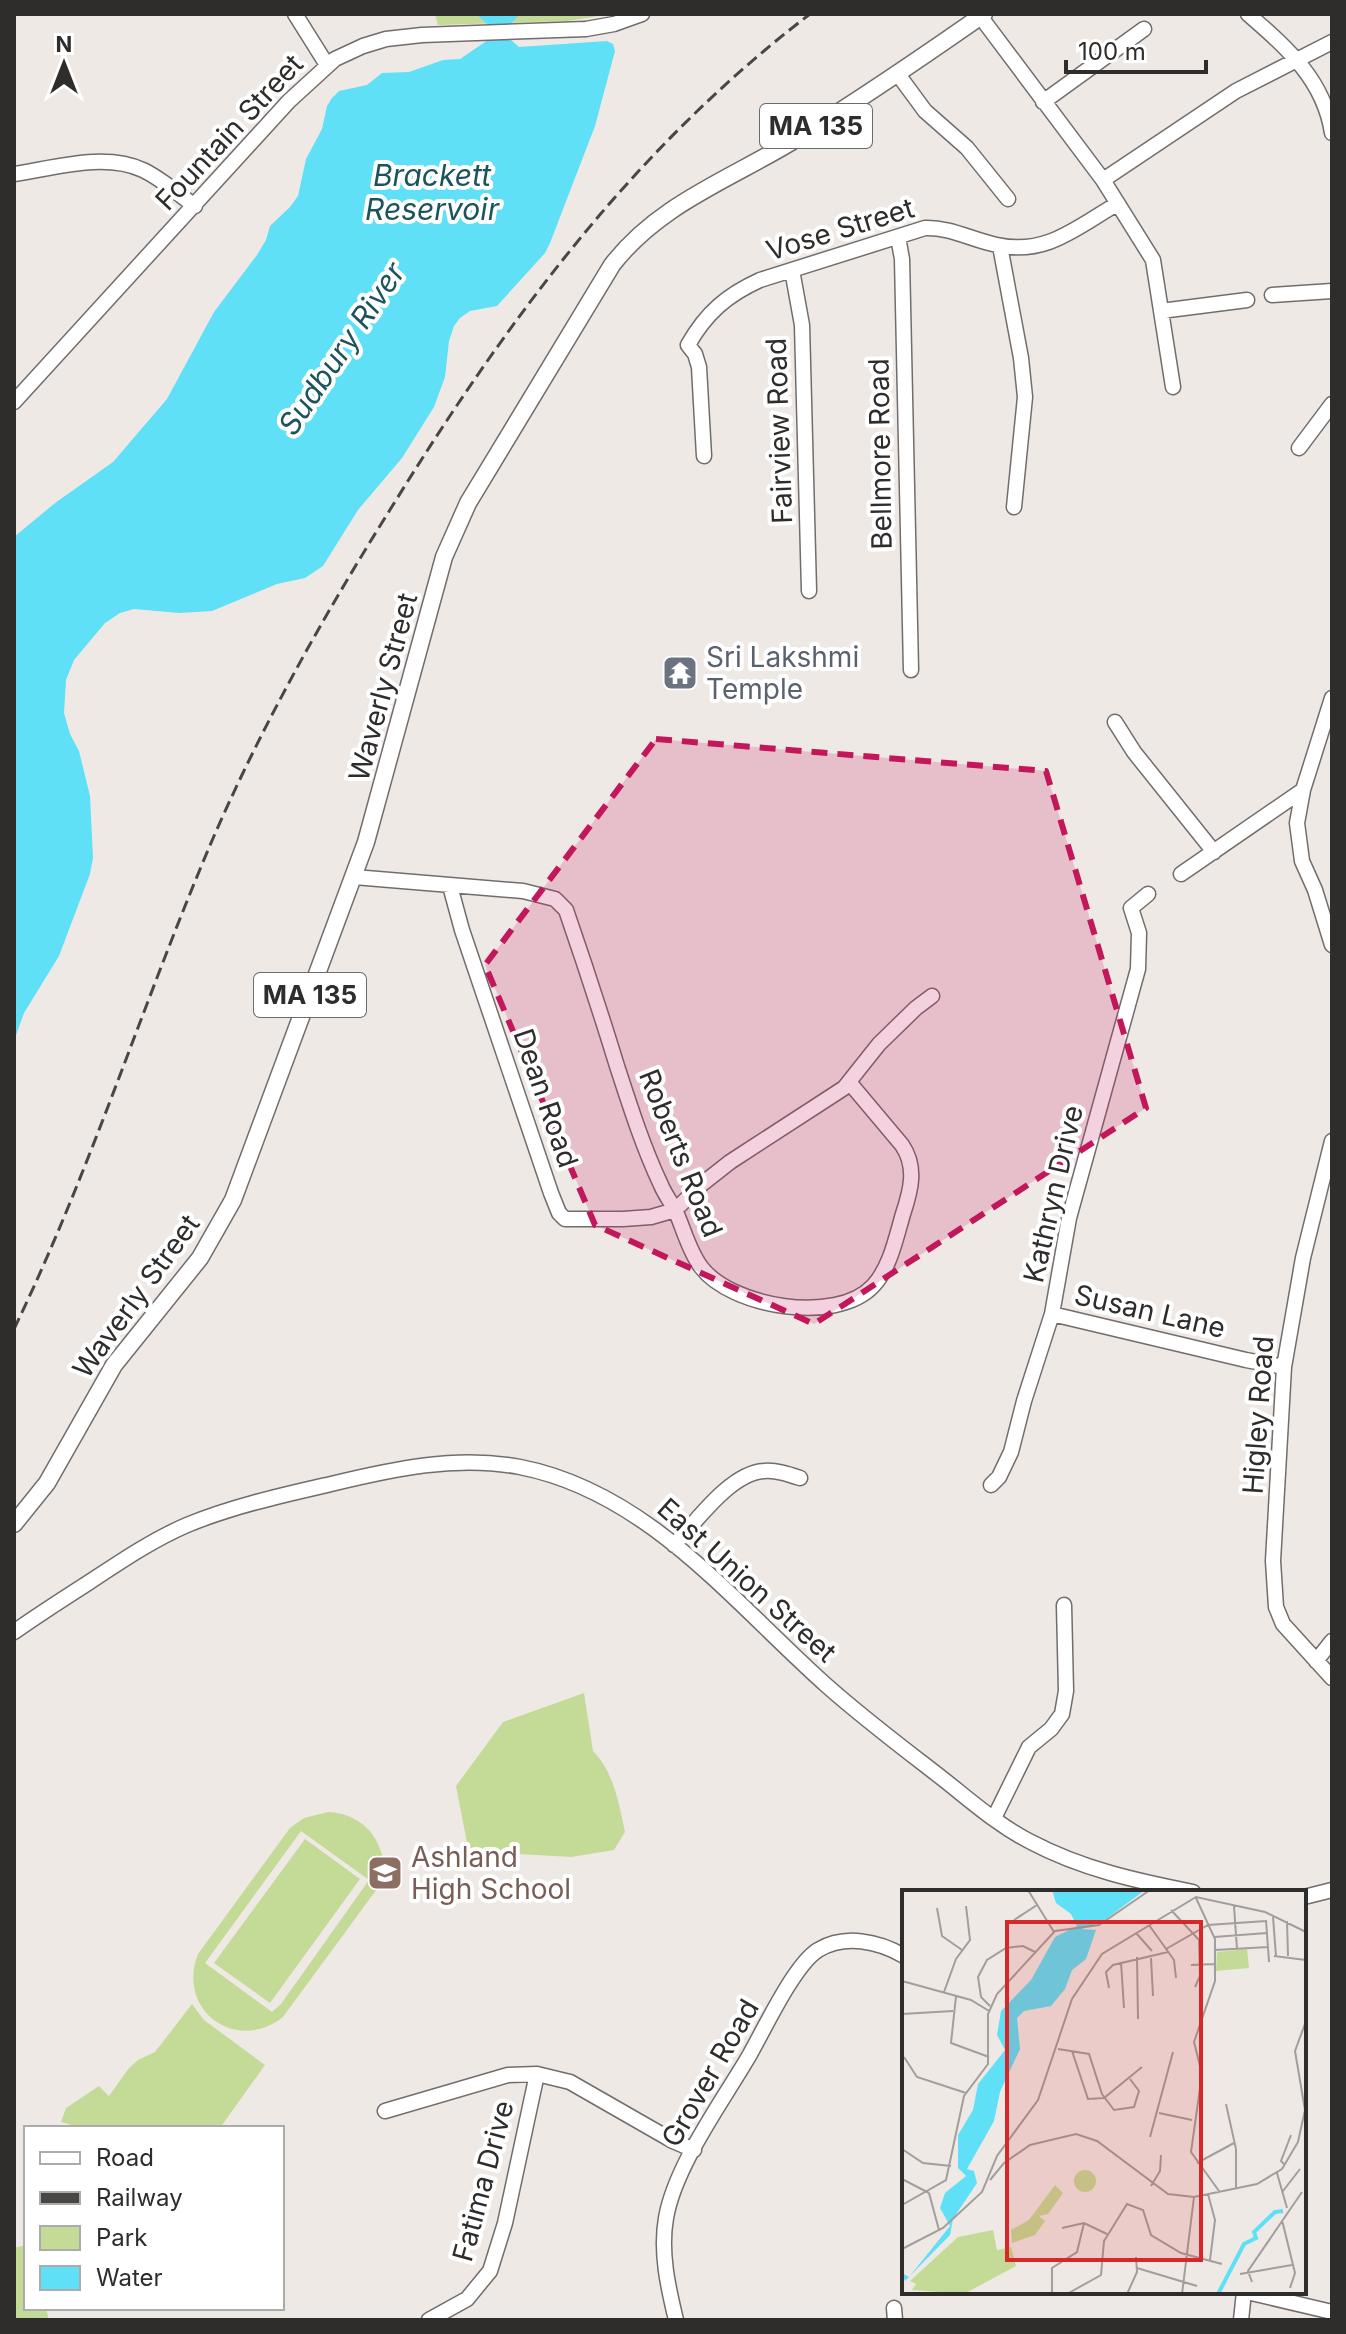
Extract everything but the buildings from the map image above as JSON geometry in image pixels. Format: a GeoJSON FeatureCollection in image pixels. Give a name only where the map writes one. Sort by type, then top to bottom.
{"type":"FeatureCollection","features":[{"type":"Feature","properties":{"kind":"main road","name":"Waverly Street"},"geometry":{"type":"LineString","coordinates":[[14,1524],[47,1483],[119,1357],[200,1258],[219,1229],[244,1174],[354,877],[377,807],[444,557],[455,528],[492,461],[612,265],[636,237],[670,209],[788,144],[982,15]]}},
{"type":"Feature","properties":{"kind":"street"},"geometry":{"type":"LineString","coordinates":[[295,14],[327,65]]}},
{"type":"Feature","properties":{"kind":"street","name":"Fountain Street"},"geometry":{"type":"LineString","coordinates":[[14,402],[289,101],[327,65],[354,49],[386,39],[586,29],[614,24],[642,14]]}},
{"type":"Feature","properties":{"kind":"street"},"geometry":{"type":"LineString","coordinates":[[1248,14],[1298,59],[1321,98],[1332,133]]}},
{"type":"Feature","properties":{"kind":"street"},"geometry":{"type":"LineString","coordinates":[[982,15],[1103,180],[1153,260],[1173,387]]}},
{"type":"Feature","properties":{"kind":"street"},"geometry":{"type":"LineString","coordinates":[[1043,102],[1144,29]]}},
{"type":"Feature","properties":{"kind":"street"},"geometry":{"type":"LineString","coordinates":[[1103,180],[1220,100],[1332,42]]}},
{"type":"Feature","properties":{"kind":"street"},"geometry":{"type":"LineString","coordinates":[[897,73],[925,111],[967,148],[1008,199]]}},
{"type":"Feature","properties":{"kind":"street"},"geometry":{"type":"LineString","coordinates":[[14,174],[98,162],[128,165],[158,178],[195,206]]}},
{"type":"Feature","properties":{"kind":"street","name":"Vose Street"},"geometry":{"type":"LineString","coordinates":[[704,456],[699,367],[688,345],[703,320],[734,292],[760,280],[917,229],[933,228],[1000,246],[1048,244],[1117,204]]}},
{"type":"Feature","properties":{"kind":"street","name":"Bellmore Road"},"geometry":{"type":"LineString","coordinates":[[898,237],[902,259],[911,670]]}},
{"type":"Feature","properties":{"kind":"street"},"geometry":{"type":"LineString","coordinates":[[1000,246],[1021,358],[1025,397],[1014,507]]}},
{"type":"Feature","properties":{"kind":"street","name":"Fairview Road"},"geometry":{"type":"LineString","coordinates":[[792,270],[802,325],[809,591]]}},
{"type":"Feature","properties":{"kind":"street"},"geometry":{"type":"LineString","coordinates":[[1272,295],[1332,291]]}},
{"type":"Feature","properties":{"kind":"street"},"geometry":{"type":"LineString","coordinates":[[1161,311],[1247,300]]}},
{"type":"Feature","properties":{"kind":"street"},"geometry":{"type":"LineString","coordinates":[[1299,448],[1332,404]]}},
{"type":"Feature","properties":{"kind":"street"},"geometry":{"type":"LineString","coordinates":[[1332,698],[1303,790],[1297,823],[1302,861],[1315,890],[1332,945]]}},
{"type":"Feature","properties":{"kind":"street"},"geometry":{"type":"LineString","coordinates":[[1115,722],[1134,752],[1214,852]]}},
{"type":"Feature","properties":{"kind":"street"},"geometry":{"type":"LineString","coordinates":[[1181,874],[1303,790]]}},
{"type":"Feature","properties":{"kind":"street","name":"Roberts Road"},"geometry":{"type":"LineString","coordinates":[[354,877],[543,894],[555,899],[566,910],[634,1118],[661,1185],[700,1266],[717,1284],[743,1295],[795,1307],[826,1307],[853,1300],[872,1288],[883,1273],[906,1205],[912,1167],[910,1156],[902,1145],[849,1082]]}},
{"type":"Feature","properties":{"kind":"street","name":"Dean Road"},"geometry":{"type":"LineString","coordinates":[[450,886],[502,1053],[559,1213],[565,1219],[577,1220],[651,1217],[675,1210]]}},
{"type":"Feature","properties":{"kind":"street","name":"Kathryn Drive"},"geometry":{"type":"LineString","coordinates":[[991,1485],[999,1477],[1011,1452],[1052,1314],[1069,1218],[1138,969],[1139,933],[1131,908],[1148,894]]}},
{"type":"Feature","properties":{"kind":"street"},"geometry":{"type":"LineString","coordinates":[[675,1210],[730,1162],[825,1103],[849,1082],[879,1044],[932,996]]}},
{"type":"Feature","properties":{"kind":"street","name":"Higley Road"},"geometry":{"type":"LineString","coordinates":[[1332,1141],[1303,1258],[1284,1367],[1273,1588],[1283,1624],[1332,1678]]}},
{"type":"Feature","properties":{"kind":"street","name":"Susan Lane"},"geometry":{"type":"LineString","coordinates":[[1052,1314],[1284,1367]]}},
{"type":"Feature","properties":{"kind":"street","name":"East Union Street"},"geometry":{"type":"LineString","coordinates":[[14,1632],[114,1565],[185,1526],[248,1504],[428,1464],[481,1462],[522,1467],[582,1486],[625,1508],[730,1593],[827,1686],[994,1818],[1030,1842],[1088,1867],[1183,1890]]}},
{"type":"Feature","properties":{"kind":"street"},"geometry":{"type":"LineString","coordinates":[[674,1545],[730,1485],[743,1476],[766,1470],[800,1478]]}},
{"type":"Feature","properties":{"kind":"street"},"geometry":{"type":"LineString","coordinates":[[994,1818],[1029,1747],[1051,1729],[1062,1714],[1066,1691],[1064,1605]]}},
{"type":"Feature","properties":{"kind":"street"},"geometry":{"type":"LineString","coordinates":[[1316,1661],[1332,1641]]}},
{"type":"Feature","properties":{"kind":"street"},"geometry":{"type":"LineString","coordinates":[[1306,1896],[1332,1890]]}},
{"type":"Feature","properties":{"kind":"street","name":"Grover Road"},"geometry":{"type":"LineString","coordinates":[[676,2320],[663,2238],[670,2201],[694,2150],[794,1977],[816,1951],[834,1943],[850,1941],[887,1947],[902,1955]]}},
{"type":"Feature","properties":{"kind":"street"},"geometry":{"type":"LineString","coordinates":[[385,2111],[508,2075],[537,2074],[570,2082],[694,2150]]}},
{"type":"Feature","properties":{"kind":"street","name":"Fatima Drive"},"geometry":{"type":"LineString","coordinates":[[429,2320],[467,2299],[490,2271],[505,2223],[537,2074]]}},
{"type":"Feature","properties":{"kind":"street"},"geometry":{"type":"LineString","coordinates":[[1241,2320],[1246,2294]]}},
{"type":"Feature","properties":{"kind":"street"},"geometry":{"type":"LineString","coordinates":[[1255,2294],[1332,2312]]}},
{"type":"Feature","properties":{"kind":"highlighted area"},"geometry":{"type":"Polygon","coordinates":[[[656,739],[1046,771],[1146,1108],[814,1324],[595,1225],[485,965],[656,739]]]}},
{"type":"Feature","properties":{"kind":"green space"},"geometry":{"type":"Polygon","coordinates":[[[435,14],[611,14],[568,21],[438,25],[435,14]]]}},
{"type":"Feature","properties":{"kind":"green space"},"geometry":{"type":"Polygon","coordinates":[[[584,1693],[593,1751],[611,1778],[625,1832],[614,1850],[571,1857],[519,1854],[470,1858],[456,1786],[503,1722],[584,1693]]]}},
{"type":"Feature","properties":{"kind":"green space"},"geometry":{"type":"Polygon","coordinates":[[[328,1812],[356,1820],[372,1834],[393,1867],[283,2017],[265,2027],[247,2031],[230,2028],[215,2020],[203,2008],[195,1993],[193,1974],[198,1954],[290,1828],[304,1818],[328,1812]],[[301,1831],[205,1963],[272,2012],[281,2004],[369,1880],[301,1831]]]}},
{"type":"Feature","properties":{"kind":"green space"},"geometry":{"type":"Polygon","coordinates":[[[305,1839],[360,1879],[270,2003],[214,1963],[305,1839]]]}},
{"type":"Feature","properties":{"kind":"green space"},"geometry":{"type":"Polygon","coordinates":[[[192,2004],[204,2020],[265,2065],[221,2126],[75,2126],[61,2122],[66,2108],[99,2086],[109,2096],[129,2068],[155,2052],[192,2004]]]}},
{"type":"Feature","properties":{"kind":"green space"},"geometry":{"type":"Polygon","coordinates":[[[24,2246],[24,2310],[46,2310],[49,2320],[14,2320],[14,2248],[24,2246]]]}},
{"type":"Feature","properties":{"kind":"water","name":"Brackett Reservoir"},"geometry":{"type":"Polygon","coordinates":[[[476,14],[602,14],[518,16],[510,25],[511,40],[519,47],[607,41],[613,44],[615,51],[595,126],[550,243],[545,253],[497,306],[470,311],[454,326],[445,377],[434,407],[402,458],[358,510],[323,566],[305,578],[277,584],[212,611],[179,613],[134,609],[120,613],[105,623],[74,660],[66,680],[64,713],[79,751],[90,796],[93,858],[90,874],[59,956],[24,1013],[14,1041],[14,537],[113,462],[167,399],[214,312],[257,255],[270,226],[298,196],[306,159],[322,129],[332,98],[339,91],[367,85],[382,73],[409,72],[443,60],[460,59],[488,40],[488,25],[476,14]]]}},
{"type":"Feature","properties":{"kind":"railway"},"geometry":{"type":"LineString","coordinates":[[14,1329],[68,1208],[214,836],[273,712],[364,552],[478,374],[576,243],[685,123],[810,14]]}},
{"type":"Feature","properties":{"kind":"place","name":"Sri Lakshmi Temple"},"geometry":{"type":"Point","coordinates":[680,673]}},
{"type":"Feature","properties":{"kind":"place","name":"Ashland High School"},"geometry":{"type":"Point","coordinates":[385,1873]}},
{"type":"Feature","properties":{"kind":"water label","name":"Sudbury River"},"geometry":{"type":"Point","coordinates":[342,349]}}]}
